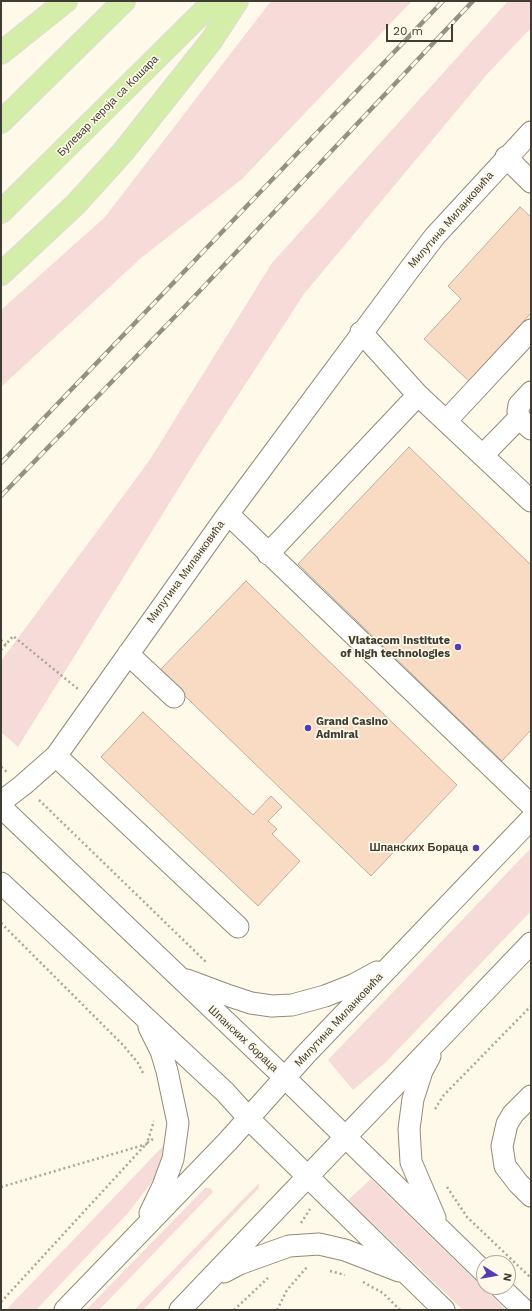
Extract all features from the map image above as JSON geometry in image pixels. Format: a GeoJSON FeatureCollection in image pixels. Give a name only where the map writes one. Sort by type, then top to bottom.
{"type":"FeatureCollection","features":[{"type":"Feature","properties":{"kind":"main road"},"geometry":{"type":"LineString","coordinates":[[1,122],[124,1]]}},
{"type":"Feature","properties":{"kind":"main road","name":"Булевар хероја са Кошара"},"geometry":{"type":"LineString","coordinates":[[1,212],[214,1]]}},
{"type":"Feature","properties":{"kind":"main road"},"geometry":{"type":"LineString","coordinates":[[1,274],[76,204],[123,152],[211,41],[237,1]]}},
{"type":"Feature","properties":{"kind":"main road"},"geometry":{"type":"LineString","coordinates":[[1,53],[58,7]]}},
{"type":"Feature","properties":{"kind":"street","name":"Милутина Миланковића"},"geometry":{"type":"LineString","coordinates":[[1,802],[23,786],[56,756],[228,514],[361,332],[435,236],[531,132]]}},
{"type":"Feature","properties":{"kind":"street"},"geometry":{"type":"LineString","coordinates":[[510,153],[531,163]]}},
{"type":"Feature","properties":{"kind":"street"},"geometry":{"type":"LineString","coordinates":[[510,153],[531,182]]}},
{"type":"Feature","properties":{"kind":"street"},"geometry":{"type":"LineString","coordinates":[[446,421],[531,330]]}},
{"type":"Feature","properties":{"kind":"street"},"geometry":{"type":"LineString","coordinates":[[361,332],[418,395],[531,501]]}},
{"type":"Feature","properties":{"kind":"street"},"geometry":{"type":"LineString","coordinates":[[483,455],[525,423],[519,405],[531,392]]}},
{"type":"Feature","properties":{"kind":"street"},"geometry":{"type":"LineString","coordinates":[[268,554],[418,395]]}},
{"type":"Feature","properties":{"kind":"street"},"geometry":{"type":"LineString","coordinates":[[228,514],[531,805]]}},
{"type":"Feature","properties":{"kind":"street"},"geometry":{"type":"LineString","coordinates":[[128,654],[174,696]]}},
{"type":"Feature","properties":{"kind":"street"},"geometry":{"type":"LineString","coordinates":[[56,756],[238,927]]}},
{"type":"Feature","properties":{"kind":"street","name":"Шпанских бораца"},"geometry":{"type":"LineString","coordinates":[[1,807],[175,975],[285,1078],[476,1264]]}},
{"type":"Feature","properties":{"kind":"street","name":"Милутина Миланковића"},"geometry":{"type":"LineString","coordinates":[[65,1310],[531,819]]}},
{"type":"Feature","properties":{"kind":"street"},"geometry":{"type":"LineString","coordinates":[[2,886],[144,1015],[225,1092],[248,1118],[444,1310]]}},
{"type":"Feature","properties":{"kind":"street"},"geometry":{"type":"LineString","coordinates":[[180,1310],[309,1177],[531,943]]}},
{"type":"Feature","properties":{"kind":"street"},"geometry":{"type":"LineString","coordinates":[[175,975],[250,1003],[272,1006],[292,1004],[325,996],[353,985],[393,963]]}},
{"type":"Feature","properties":{"kind":"street"},"geometry":{"type":"LineString","coordinates":[[140,1232],[163,1186],[171,1166],[177,1138],[178,1123],[173,1095],[161,1051],[144,1015]]}},
{"type":"Feature","properties":{"kind":"street"},"geometry":{"type":"LineString","coordinates":[[438,1040],[422,1071],[413,1099],[409,1129],[411,1162],[433,1214],[448,1237]]}},
{"type":"Feature","properties":{"kind":"street"},"geometry":{"type":"LineString","coordinates":[[531,1096],[513,1114],[507,1124],[502,1146],[504,1166],[531,1196]]}},
{"type":"Feature","properties":{"kind":"street"},"geometry":{"type":"LineString","coordinates":[[209,1280],[239,1264],[319,1244],[345,1250],[410,1276]]}},
{"type":"Feature","properties":{"kind":"street"},"geometry":{"type":"LineString","coordinates":[[508,1295],[524,1310]]}},
{"type":"Feature","properties":{"kind":"path"},"geometry":{"type":"LineString","coordinates":[[1,650],[13,636],[76,687]]}},
{"type":"Feature","properties":{"kind":"path"},"geometry":{"type":"LineString","coordinates":[[1,640],[6,645]]}},
{"type":"Feature","properties":{"kind":"path"},"geometry":{"type":"LineString","coordinates":[[1,767],[23,786],[208,964]]}},
{"type":"Feature","properties":{"kind":"path"},"geometry":{"type":"LineString","coordinates":[[1,923],[123,1045],[138,1063],[144,1075]]}},
{"type":"Feature","properties":{"kind":"path"},"geometry":{"type":"LineString","coordinates":[[431,1114],[443,1096],[531,1006]]}},
{"type":"Feature","properties":{"kind":"path"},"geometry":{"type":"LineString","coordinates":[[147,1143],[155,1118]]}},
{"type":"Feature","properties":{"kind":"path"},"geometry":{"type":"LineString","coordinates":[[1,1302],[147,1143],[159,1135]]}},
{"type":"Feature","properties":{"kind":"path"},"geometry":{"type":"LineString","coordinates":[[1,1187],[147,1143]]}},
{"type":"Feature","properties":{"kind":"path"},"geometry":{"type":"LineString","coordinates":[[446,1185],[467,1217],[531,1278]]}},
{"type":"Feature","properties":{"kind":"path"},"geometry":{"type":"LineString","coordinates":[[277,1310],[288,1290],[308,1265],[287,1252],[306,1212],[325,1193]]}},
{"type":"Feature","properties":{"kind":"path"},"geometry":{"type":"LineString","coordinates":[[323,1269],[352,1278]]}},
{"type":"Feature","properties":{"kind":"path"},"geometry":{"type":"LineString","coordinates":[[234,1310],[271,1274]]}},
{"type":"Feature","properties":{"kind":"path"},"geometry":{"type":"LineString","coordinates":[[358,1281],[383,1293],[400,1310]]}},
{"type":"Feature","properties":{"kind":"shaded area"},"geometry":{"type":"Polygon","coordinates":[[[271,1],[412,1],[242,179],[141,258],[1,387],[1,310],[105,217],[271,1]]]}},
{"type":"Feature","properties":{"kind":"shaded area"},"geometry":{"type":"Polygon","coordinates":[[[508,1],[531,1],[531,28],[489,72],[304,294],[198,457],[18,747],[1,732],[1,661],[149,461],[272,263],[508,1]]]}},
{"type":"Feature","properties":{"kind":"shaded area"},"geometry":{"type":"Polygon","coordinates":[[[531,848],[531,911],[384,1064],[353,1090],[328,1060],[531,848]]]}},
{"type":"Feature","properties":{"kind":"shaded area"},"geometry":{"type":"Polygon","coordinates":[[[168,1141],[165,1153],[154,1179],[128,1213],[36,1310],[6,1310],[168,1141]]]}},
{"type":"Feature","properties":{"kind":"shaded area"},"geometry":{"type":"Polygon","coordinates":[[[371,1179],[476,1281],[476,1295],[491,1295],[506,1310],[463,1310],[348,1200],[371,1179]]]}},
{"type":"Feature","properties":{"kind":"shaded area"},"geometry":{"type":"Polygon","coordinates":[[[259,1183],[259,1188],[143,1310],[134,1310],[259,1183]]]}},
{"type":"Feature","properties":{"kind":"shaded area"},"geometry":{"type":"Polygon","coordinates":[[[205,1188],[210,1188],[213,1192],[99,1310],[86,1310],[205,1188]]]}},
{"type":"Feature","properties":{"kind":"building"},"geometry":{"type":"Polygon","coordinates":[[[520,207],[531,217],[531,313],[469,381],[424,339],[461,299],[448,286],[520,207]]]}},
{"type":"Feature","properties":{"kind":"building","name":"Vlatacom Institute of high technologies"},"geometry":{"type":"Polygon","coordinates":[[[409,447],[531,565],[531,730],[502,761],[298,564],[409,447]]]}},
{"type":"Feature","properties":{"kind":"building","name":"Grand Casino Admiral"},"geometry":{"type":"Polygon","coordinates":[[[246,581],[457,785],[371,876],[159,671],[246,581]]]}},
{"type":"Feature","properties":{"kind":"building"},"geometry":{"type":"Polygon","coordinates":[[[143,712],[253,815],[271,796],[282,807],[268,821],[277,829],[272,834],[300,861],[258,906],[101,757],[143,712]]]}},
{"type":"Feature","properties":{"kind":"railway"},"geometry":{"type":"LineString","coordinates":[[1,463],[443,1]]}},
{"type":"Feature","properties":{"kind":"railway"},"geometry":{"type":"LineString","coordinates":[[1,496],[193,298],[473,1]]}},
{"type":"Feature","properties":{"kind":"place","name":"Vlatacom Institute of high technologies"},"geometry":{"type":"Point","coordinates":[458,647]}},
{"type":"Feature","properties":{"kind":"place","name":"Grand Casino Admiral"},"geometry":{"type":"Point","coordinates":[308,728]}},
{"type":"Feature","properties":{"kind":"place","name":"Шпанских Бораца"},"geometry":{"type":"Point","coordinates":[476,848]}}]}
